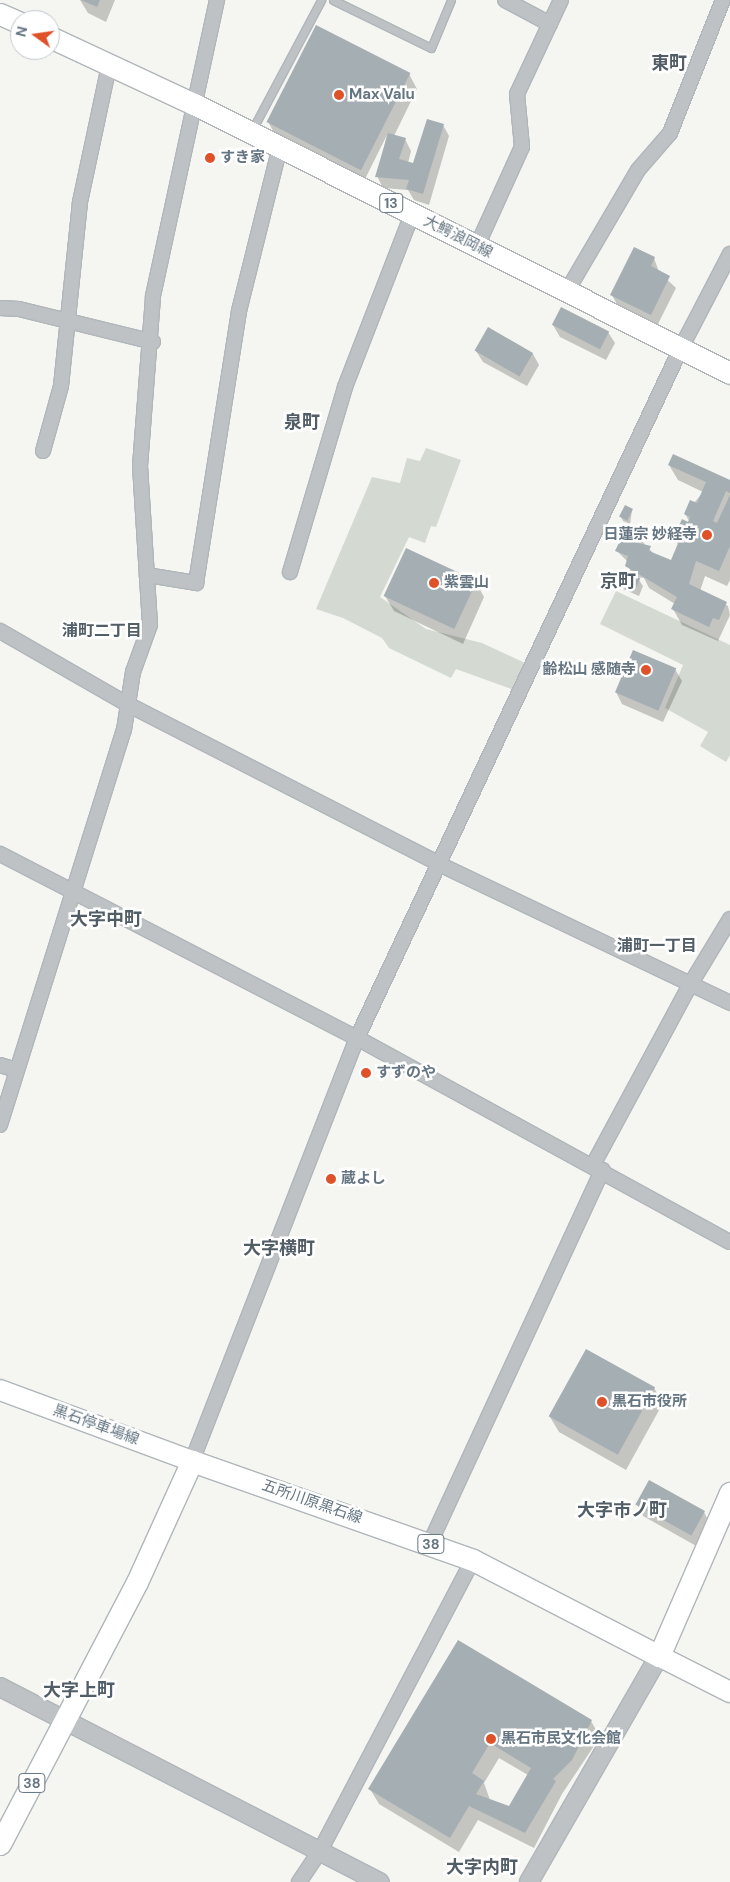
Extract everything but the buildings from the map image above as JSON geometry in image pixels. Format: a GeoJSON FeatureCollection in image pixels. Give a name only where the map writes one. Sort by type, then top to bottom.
{"type":"FeatureCollection","features":[{"type":"Feature","properties":{"kind":"main road","name":"大鰐浪岡線"},"geometry":{"type":"LineString","coordinates":[[60,42],[194,104],[730,373]]}},
{"type":"Feature","properties":{"kind":"main road","name":"黒石停車場線"},"geometry":{"type":"LineString","coordinates":[[0,1390],[192,1461]]}},
{"type":"Feature","properties":{"kind":"main road","name":"五所川原黒石線"},"geometry":{"type":"LineString","coordinates":[[192,1461],[430,1543],[473,1560],[659,1656]]}},
{"type":"Feature","properties":{"kind":"main road","name":"38"},"geometry":{"type":"LineString","coordinates":[[0,1844],[137,1582],[192,1461]]}},
{"type":"Feature","properties":{"kind":"main road"},"geometry":{"type":"LineString","coordinates":[[730,1494],[659,1656],[730,1692]]}},
{"type":"Feature","properties":{"kind":"street"},"geometry":{"type":"LineString","coordinates":[[0,1125],[124,730],[133,672],[150,625],[140,466],[142,407],[153,342],[153,296],[217,0]]}},
{"type":"Feature","properties":{"kind":"street"},"geometry":{"type":"LineString","coordinates":[[505,0],[550,24]]}},
{"type":"Feature","properties":{"kind":"street"},"geometry":{"type":"LineString","coordinates":[[477,246],[522,147],[517,94],[561,0]]}},
{"type":"Feature","properties":{"kind":"street"},"geometry":{"type":"LineString","coordinates":[[566,291],[638,170],[670,133],[723,0]]}},
{"type":"Feature","properties":{"kind":"street"},"geometry":{"type":"LineString","coordinates":[[43,451],[61,386],[80,202],[109,65]]}},
{"type":"Feature","properties":{"kind":"street"},"geometry":{"type":"LineString","coordinates":[[148,575],[196,583],[238,311],[280,147]]}},
{"type":"Feature","properties":{"kind":"street"},"geometry":{"type":"LineString","coordinates":[[290,572],[345,387],[412,214]]}},
{"type":"Feature","properties":{"kind":"street"},"geometry":{"type":"LineString","coordinates":[[192,1461],[356,1038],[442,865],[681,348],[730,254]]}},
{"type":"Feature","properties":{"kind":"street"},"geometry":{"type":"LineString","coordinates":[[0,308],[67,320],[153,342]]}},
{"type":"Feature","properties":{"kind":"street"},"geometry":{"type":"LineString","coordinates":[[0,631],[128,704],[442,865],[730,1003]]}},
{"type":"Feature","properties":{"kind":"street"},"geometry":{"type":"LineString","coordinates":[[0,854],[356,1038],[597,1167],[730,1242]]}},
{"type":"Feature","properties":{"kind":"street"},"geometry":{"type":"LineString","coordinates":[[430,1543],[597,1167],[690,985],[730,919]]}},
{"type":"Feature","properties":{"kind":"street"},"geometry":{"type":"LineString","coordinates":[[0,1065],[16,1070]]}},
{"type":"Feature","properties":{"kind":"street"},"geometry":{"type":"LineString","coordinates":[[299,1882],[320,1851],[473,1560]]}},
{"type":"Feature","properties":{"kind":"street"},"geometry":{"type":"LineString","coordinates":[[529,1882],[659,1656]]}},
{"type":"Feature","properties":{"kind":"street"},"geometry":{"type":"LineString","coordinates":[[0,1687],[64,1722],[380,1882]]}},
{"type":"Feature","properties":{"kind":"lane"},"geometry":{"type":"LineString","coordinates":[[250,132],[321,0]]}},
{"type":"Feature","properties":{"kind":"lane"},"geometry":{"type":"LineString","coordinates":[[333,0],[431,48],[451,0]]}},
{"type":"Feature","properties":{"kind":"shaded area"},"geometry":{"type":"Polygon","coordinates":[[[426,448],[461,460],[436,527],[431,526],[425,543],[409,537],[380,597],[426,629],[482,643],[525,663],[514,690],[456,669],[451,678],[389,648],[382,638],[343,618],[316,609],[372,477],[400,483],[407,458],[420,461],[426,448]]]}},
{"type":"Feature","properties":{"kind":"shaded area"},"geometry":{"type":"Polygon","coordinates":[[[616,591],[730,645],[730,755],[726,762],[700,746],[708,732],[665,708],[683,665],[600,624],[616,591]]]}},
{"type":"Feature","properties":{"kind":"place","name":"Max Valu"},"geometry":{"type":"Point","coordinates":[339,95]}},
{"type":"Feature","properties":{"kind":"place","name":"すき家"},"geometry":{"type":"Point","coordinates":[210,158]}},
{"type":"Feature","properties":{"kind":"place","name":"日蓮宗 妙経寺"},"geometry":{"type":"Point","coordinates":[707,535]}},
{"type":"Feature","properties":{"kind":"place","name":"紫雲山"},"geometry":{"type":"Point","coordinates":[434,583]}},
{"type":"Feature","properties":{"kind":"place","name":"齢松山 感随寺"},"geometry":{"type":"Point","coordinates":[646,670]}},
{"type":"Feature","properties":{"kind":"place","name":"すずのや"},"geometry":{"type":"Point","coordinates":[366,1073]}},
{"type":"Feature","properties":{"kind":"place","name":"蔵よし"},"geometry":{"type":"Point","coordinates":[331,1179]}},
{"type":"Feature","properties":{"kind":"place","name":"黒石市役所"},"geometry":{"type":"Point","coordinates":[602,1402]}},
{"type":"Feature","properties":{"kind":"place","name":"黒石市民文化会館"},"geometry":{"type":"Point","coordinates":[491,1739]}},
{"type":"Feature","properties":{"kind":"district","name":"東町"},"geometry":{"type":"Point","coordinates":[669,63]}},
{"type":"Feature","properties":{"kind":"district","name":"泉町"},"geometry":{"type":"Point","coordinates":[302,422]}},
{"type":"Feature","properties":{"kind":"district","name":"京町"},"geometry":{"type":"Point","coordinates":[618,581]}},
{"type":"Feature","properties":{"kind":"district","name":"浦町二丁目"},"geometry":{"type":"Point","coordinates":[102,631]}},
{"type":"Feature","properties":{"kind":"district","name":"大字中町"},"geometry":{"type":"Point","coordinates":[106,919]}},
{"type":"Feature","properties":{"kind":"district","name":"浦町一丁目"},"geometry":{"type":"Point","coordinates":[657,946]}},
{"type":"Feature","properties":{"kind":"district","name":"大字横町"},"geometry":{"type":"Point","coordinates":[279,1248]}},
{"type":"Feature","properties":{"kind":"district","name":"大字市ノ町"},"geometry":{"type":"Point","coordinates":[622,1510]}},
{"type":"Feature","properties":{"kind":"district","name":"大字上町"},"geometry":{"type":"Point","coordinates":[79,1690]}},
{"type":"Feature","properties":{"kind":"district","name":"大字内町"},"geometry":{"type":"Point","coordinates":[482,1867]}}]}
